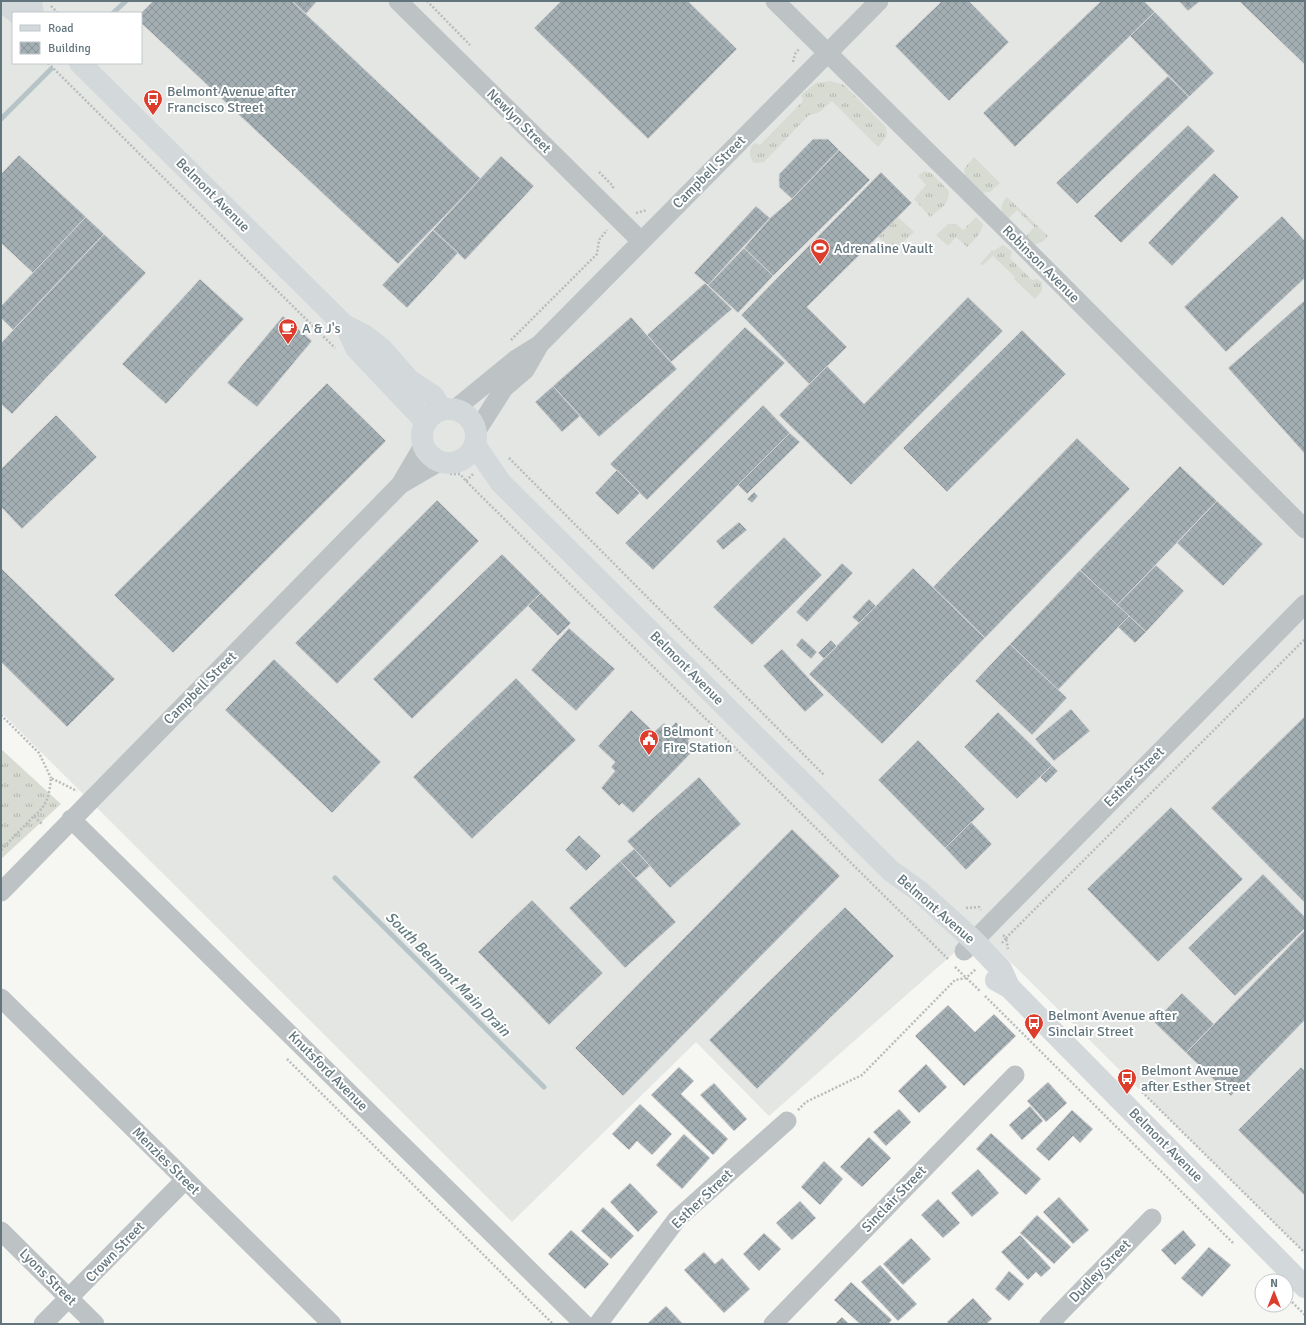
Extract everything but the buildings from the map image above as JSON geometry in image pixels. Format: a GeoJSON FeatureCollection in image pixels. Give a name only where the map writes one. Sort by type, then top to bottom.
{"type":"FeatureCollection","features":[{"type":"Feature","properties":{"kind":"main road"},"geometry":{"type":"LineString","coordinates":[[2,1],[16,12]]}},
{"type":"Feature","properties":{"kind":"main road"},"geometry":{"type":"LineString","coordinates":[[28,1],[31,4],[33,12]]}},
{"type":"Feature","properties":{"kind":"main road","name":"Belmont Avenue"},"geometry":{"type":"LineString","coordinates":[[81,64],[346,326],[356,348],[441,414]]}},
{"type":"Feature","properties":{"kind":"main road"},"geometry":{"type":"LineString","coordinates":[[441,414],[469,418],[476,439],[471,452],[448,466],[433,458],[423,446],[422,438],[441,414]]}},
{"type":"Feature","properties":{"kind":"main road","name":"Belmont Avenue"},"geometry":{"type":"LineString","coordinates":[[476,439],[501,483],[891,871],[920,891],[980,957],[1001,969],[1009,987],[1298,1294]]}},
{"type":"Feature","properties":{"kind":"main road","name":"Belmont Avenue"},"geometry":{"type":"LineString","coordinates":[[448,466],[501,483]]}},
{"type":"Feature","properties":{"kind":"street","name":"Newlyn Street"},"geometry":{"type":"LineString","coordinates":[[398,1],[641,241]]}},
{"type":"Feature","properties":{"kind":"street","name":"Robinson Avenue"},"geometry":{"type":"LineString","coordinates":[[775,1],[999,222],[1305,529]]}},
{"type":"Feature","properties":{"kind":"street","name":"Campbell Street"},"geometry":{"type":"LineString","coordinates":[[441,414],[516,359],[540,344],[879,1]]}},
{"type":"Feature","properties":{"kind":"street","name":"Campbell Street"},"geometry":{"type":"LineString","coordinates":[[476,439],[504,388],[525,370],[540,344]]}},
{"type":"Feature","properties":{"kind":"street","name":"Campbell Street"},"geometry":{"type":"LineString","coordinates":[[1,892],[54,836],[400,485],[423,446]]}},
{"type":"Feature","properties":{"kind":"street","name":"Campbell Street"},"geometry":{"type":"LineString","coordinates":[[400,485],[448,466]]}},
{"type":"Feature","properties":{"kind":"street","name":"Esther Street"},"geometry":{"type":"LineString","coordinates":[[980,957],[992,922],[1305,604]]}},
{"type":"Feature","properties":{"kind":"street","name":"Knutsford Avenue"},"geometry":{"type":"LineString","coordinates":[[71,819],[584,1324]]}},
{"type":"Feature","properties":{"kind":"street","name":"Menzies Street"},"geometry":{"type":"LineString","coordinates":[[1,998],[332,1324]]}},
{"type":"Feature","properties":{"kind":"street","name":"Sinclair Street"},"geometry":{"type":"LineString","coordinates":[[773,1324],[1015,1075]]}},
{"type":"Feature","properties":{"kind":"street","name":"Esther Street"},"geometry":{"type":"LineString","coordinates":[[598,1324],[677,1219],[787,1121]]}},
{"type":"Feature","properties":{"kind":"street","name":"Crown Street"},"geometry":{"type":"LineString","coordinates":[[43,1324],[185,1180]]}},
{"type":"Feature","properties":{"kind":"street","name":"Dudley Street"},"geometry":{"type":"LineString","coordinates":[[1049,1324],[1152,1218]]}},
{"type":"Feature","properties":{"kind":"street","name":"Lyons Street"},"geometry":{"type":"LineString","coordinates":[[1,1231],[95,1324]]}},
{"type":"Feature","properties":{"kind":"path"},"geometry":{"type":"LineString","coordinates":[[427,1],[471,47]]}},
{"type":"Feature","properties":{"kind":"path"},"geometry":{"type":"LineString","coordinates":[[49,64],[335,349]]}},
{"type":"Feature","properties":{"kind":"path"},"geometry":{"type":"LineString","coordinates":[[597,171],[613,186],[613,192]]}},
{"type":"Feature","properties":{"kind":"path"},"geometry":{"type":"LineString","coordinates":[[510,341],[597,254],[598,240],[618,218]]}},
{"type":"Feature","properties":{"kind":"path"},"geometry":{"type":"LineString","coordinates":[[503,453],[828,779]]}},
{"type":"Feature","properties":{"kind":"path"},"geometry":{"type":"LineString","coordinates":[[448,466],[460,474],[980,957],[1237,1247]]}},
{"type":"Feature","properties":{"kind":"path"},"geometry":{"type":"LineString","coordinates":[[806,1102],[862,1075],[955,980],[980,957],[1006,938],[1305,639]]}},
{"type":"Feature","properties":{"kind":"path"},"geometry":{"type":"LineString","coordinates":[[1,714],[39,753],[51,778]]}},
{"type":"Feature","properties":{"kind":"path"},"geometry":{"type":"LineString","coordinates":[[1,850],[34,816],[54,836]]}},
{"type":"Feature","properties":{"kind":"path"},"geometry":{"type":"LineString","coordinates":[[964,908],[978,907],[1006,938]]}},
{"type":"Feature","properties":{"kind":"path"},"geometry":{"type":"LineString","coordinates":[[980,957],[1006,938]]}},
{"type":"Feature","properties":{"kind":"path"},"geometry":{"type":"LineString","coordinates":[[284,1055],[553,1324]]}},
{"type":"Feature","properties":{"kind":"path"},"geometry":{"type":"LineString","coordinates":[[1140,1090],[1305,1253]]}},
{"type":"Feature","properties":{"kind":"path"},"geometry":{"type":"LineString","coordinates":[[1298,1294],[1305,1315]]}},
{"type":"Feature","properties":{"kind":"shaded area"},"geometry":{"type":"Polygon","coordinates":[[[1,1],[1305,1],[1305,1253],[979,931],[769,1116],[696,1042],[512,1222],[1,712],[1,1]]]}},
{"type":"Feature","properties":{"kind":"green space"},"geometry":{"type":"Polygon","coordinates":[[[830,81],[844,85],[886,127],[887,136],[878,147],[832,101],[818,113],[809,115],[764,162],[755,163],[750,156],[750,150],[753,145],[755,143],[760,145],[803,101],[801,95],[816,83],[830,81]]]}},
{"type":"Feature","properties":{"kind":"green space"},"geometry":{"type":"Polygon","coordinates":[[[974,157],[1000,183],[990,192],[982,193],[965,177],[964,169],[974,157]]]}},
{"type":"Feature","properties":{"kind":"green space"},"geometry":{"type":"Polygon","coordinates":[[[924,171],[931,173],[949,191],[949,196],[946,203],[930,217],[914,199],[926,185],[918,176],[924,171]]]}},
{"type":"Feature","properties":{"kind":"green space"},"geometry":{"type":"Polygon","coordinates":[[[1007,197],[1048,236],[1045,240],[1040,243],[1033,244],[1025,238],[1034,227],[1017,210],[1007,220],[1001,208],[1007,197]]]}},
{"type":"Feature","properties":{"kind":"green space"},"geometry":{"type":"Polygon","coordinates":[[[898,217],[914,232],[898,247],[892,249],[878,237],[898,217]]]}},
{"type":"Feature","properties":{"kind":"green space"},"geometry":{"type":"Polygon","coordinates":[[[976,217],[983,224],[977,236],[967,247],[956,237],[948,246],[936,235],[948,224],[956,224],[963,230],[976,217]]]}},
{"type":"Feature","properties":{"kind":"green space"},"geometry":{"type":"Polygon","coordinates":[[[1003,245],[1012,252],[1010,258],[1032,280],[1037,279],[1042,282],[1042,291],[1035,299],[993,256],[983,265],[980,264],[992,250],[993,251],[1003,245]]]}},
{"type":"Feature","properties":{"kind":"green space"},"geometry":{"type":"Polygon","coordinates":[[[1,749],[61,804],[1,859],[1,749]]]}},
{"type":"Feature","properties":{"kind":"waterway"},"geometry":{"type":"LineString","coordinates":[[114,12],[126,1]]}},
{"type":"Feature","properties":{"kind":"waterway","name":"South Belmont Main Drain"},"geometry":{"type":"LineString","coordinates":[[1,119],[51,69]]}},
{"type":"Feature","properties":{"kind":"waterway","name":"South Belmont Main Drain"},"geometry":{"type":"LineString","coordinates":[[335,878],[544,1087]]}},
{"type":"Feature","properties":{"kind":"place","name":"Belmont Avenue after Francisco Street"},"geometry":{"type":"Point","coordinates":[153,116]}},
{"type":"Feature","properties":{"kind":"place","name":"Adrenaline Vault"},"geometry":{"type":"Point","coordinates":[820,265]}},
{"type":"Feature","properties":{"kind":"place","name":"A & J's"},"geometry":{"type":"Point","coordinates":[288,345]}},
{"type":"Feature","properties":{"kind":"place","name":"Belmont Fire Station"},"geometry":{"type":"Point","coordinates":[649,756]}},
{"type":"Feature","properties":{"kind":"place","name":"Belmont Avenue after Sinclair Street"},"geometry":{"type":"Point","coordinates":[1034,1040]}},
{"type":"Feature","properties":{"kind":"place","name":"Belmont Avenue after Esther Street"},"geometry":{"type":"Point","coordinates":[1127,1095]}}]}
